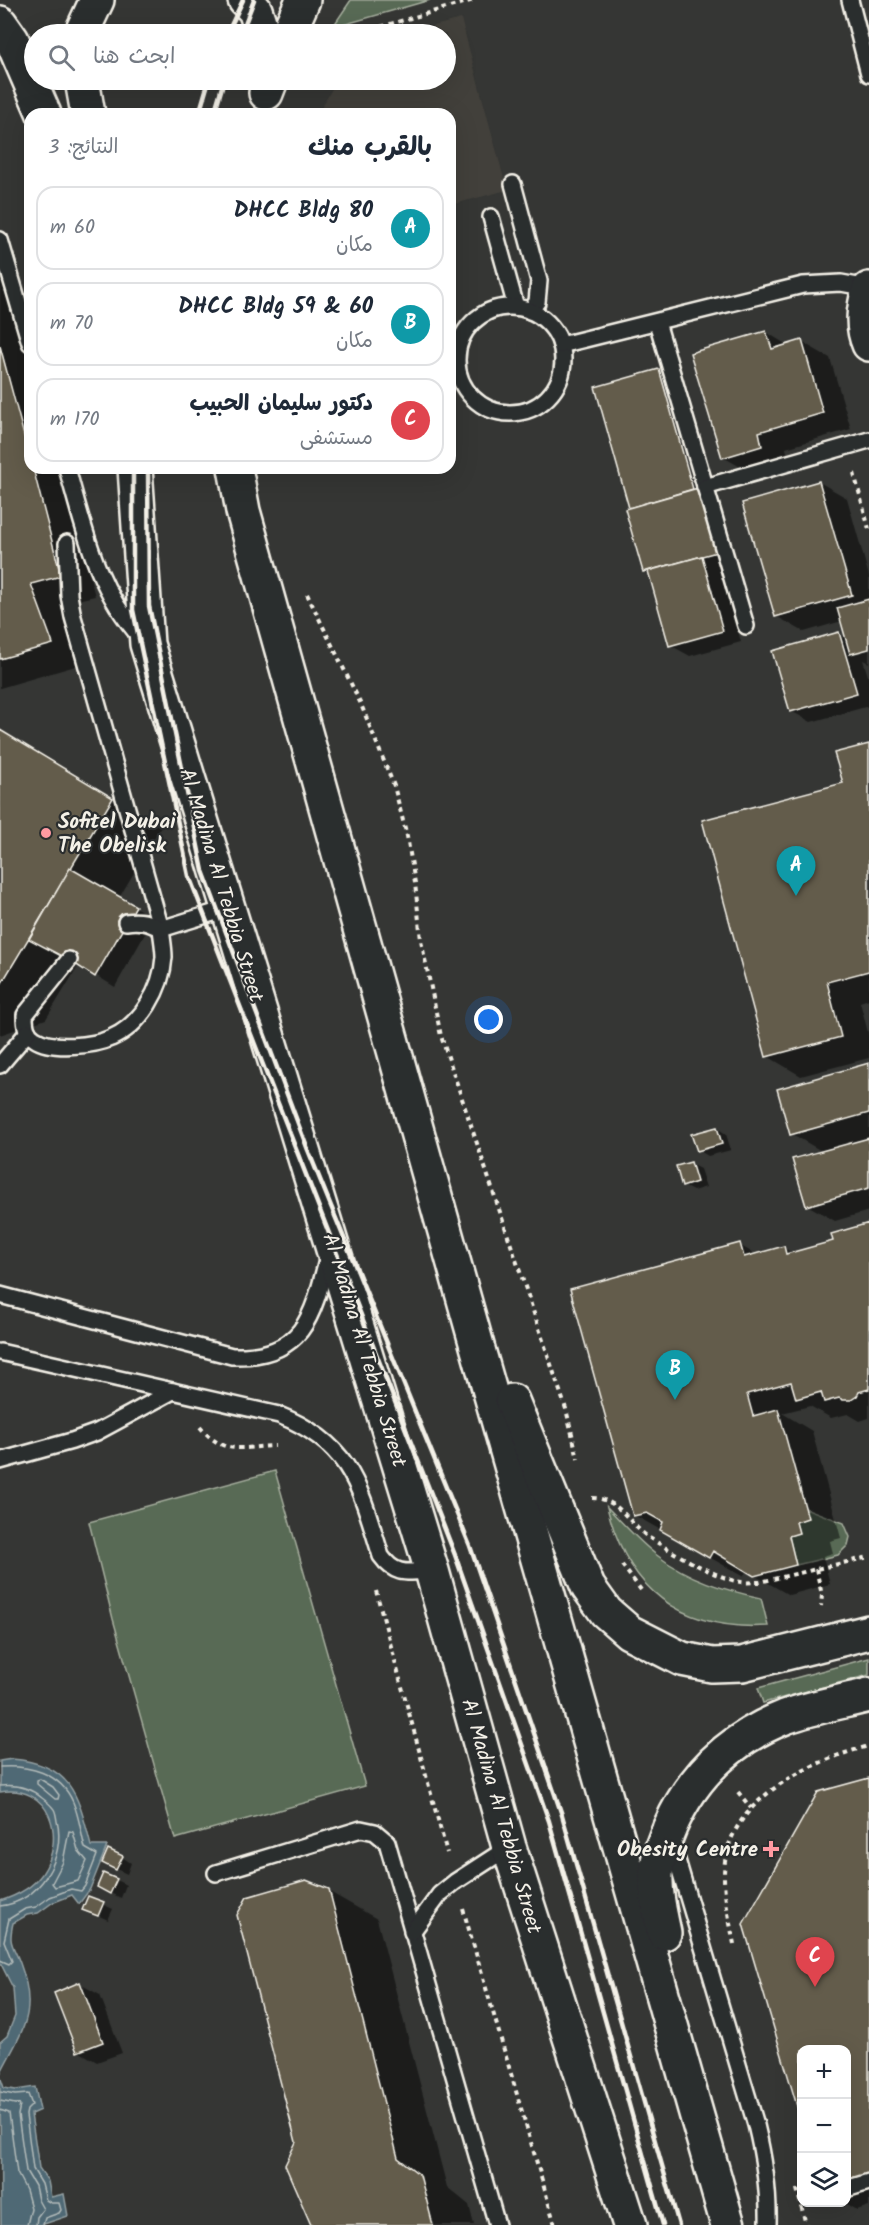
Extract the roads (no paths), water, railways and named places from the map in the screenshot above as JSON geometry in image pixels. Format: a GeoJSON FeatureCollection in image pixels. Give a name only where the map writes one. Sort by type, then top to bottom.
{"type":"FeatureCollection","features":[{"type":"Feature","properties":{"kind":"street"},"geometry":{"type":"LineString","coordinates":[[86,24],[97,0]]}},
{"type":"Feature","properties":{"kind":"street"},"geometry":{"type":"LineString","coordinates":[[245,0],[255,10],[260,24]]}},
{"type":"Feature","properties":{"kind":"street"},"geometry":{"type":"LineString","coordinates":[[292,24],[303,0]]}},
{"type":"Feature","properties":{"kind":"street"},"geometry":{"type":"LineString","coordinates":[[0,23],[12,40],[24,68]]}},
{"type":"Feature","properties":{"kind":"street"},"geometry":{"type":"LineString","coordinates":[[34,90],[41,108]]}},
{"type":"Feature","properties":{"kind":"street"},"geometry":{"type":"LineString","coordinates":[[84,90],[87,108]]}},
{"type":"Feature","properties":{"kind":"street"},"geometry":{"type":"LineString","coordinates":[[869,288],[864,304],[863,322],[869,344]]}},
{"type":"Feature","properties":{"kind":"street","name":"Al Madina Al Tebbia Street"},"geometry":{"type":"LineString","coordinates":[[135,474],[147,644],[432,1571],[509,1847],[630,2225]]}},
{"type":"Feature","properties":{"kind":"street"},"geometry":{"type":"LineString","coordinates":[[236,474],[243,511],[481,1360],[728,2225]]}},
{"type":"Feature","properties":{"kind":"street"},"geometry":{"type":"LineString","coordinates":[[481,1360],[493,1370],[510,1396],[588,1587],[606,1612],[629,1632],[682,1659],[712,1665],[742,1664],[869,1632]]}},
{"type":"Feature","properties":{"kind":"street"},"geometry":{"type":"LineString","coordinates":[[661,1993],[666,1985],[670,1967],[656,1893],[656,1872],[668,1831],[680,1805],[695,1782],[713,1761],[747,1734],[786,1716],[869,1695]]}},
{"type":"Feature","properties":{"kind":"lane"},"geometry":{"type":"LineString","coordinates":[[850,0],[869,74]]}},
{"type":"Feature","properties":{"kind":"lane"},"geometry":{"type":"LineString","coordinates":[[513,184],[539,281],[537,302],[523,309]]}},
{"type":"Feature","properties":{"kind":"lane"},"geometry":{"type":"LineString","coordinates":[[491,217],[523,309]]}},
{"type":"Feature","properties":{"kind":"lane"},"geometry":{"type":"LineString","coordinates":[[0,240],[24,322]]}},
{"type":"Feature","properties":{"kind":"lane"},"geometry":{"type":"LineString","coordinates":[[561,345],[803,285],[841,283],[869,288]]}},
{"type":"Feature","properties":{"kind":"lane"},"geometry":{"type":"LineString","coordinates":[[499,307],[523,309],[544,319],[555,331],[561,345],[563,362],[561,377],[553,391],[542,402],[528,410],[513,413],[498,412],[483,405],[470,395],[457,367],[458,351],[463,335],[472,323],[485,313],[499,307]]}},
{"type":"Feature","properties":{"kind":"lane"},"geometry":{"type":"LineString","coordinates":[[657,322],[746,626]]}},
{"type":"Feature","properties":{"kind":"lane"},"geometry":{"type":"LineString","coordinates":[[705,487],[869,440]]}},
{"type":"Feature","properties":{"kind":"lane"},"geometry":{"type":"LineString","coordinates":[[69,474],[94,562],[108,592],[125,619],[147,644]]}},
{"type":"Feature","properties":{"kind":"lane"},"geometry":{"type":"LineString","coordinates":[[68,543],[69,595],[73,618],[161,929],[164,957],[156,988],[146,1009],[112,1038],[80,1045],[50,1044],[36,1040],[28,1032],[25,1015],[69,960]]}},
{"type":"Feature","properties":{"kind":"lane"},"geometry":{"type":"LineString","coordinates":[[126,922],[138,920],[161,929],[229,908]]}},
{"type":"Feature","properties":{"kind":"lane"},"geometry":{"type":"LineString","coordinates":[[0,1065],[28,1032]]}},
{"type":"Feature","properties":{"kind":"lane"},"geometry":{"type":"LineString","coordinates":[[0,1295],[232,1356],[251,1356],[270,1352],[288,1343],[303,1330],[313,1312],[332,1242]]}},
{"type":"Feature","properties":{"kind":"lane"},"geometry":{"type":"LineString","coordinates":[[0,1352],[279,1414],[300,1423],[319,1435],[336,1450],[350,1468],[360,1489],[381,1556],[387,1565],[398,1572],[432,1571]]}},
{"type":"Feature","properties":{"kind":"lane"},"geometry":{"type":"LineString","coordinates":[[0,1461],[97,1432],[173,1391]]}},
{"type":"Feature","properties":{"kind":"lane"},"geometry":{"type":"LineString","coordinates":[[216,1873],[361,1828],[375,1832],[387,1842],[497,2225]]}},
{"type":"Feature","properties":{"kind":"lane"},"geometry":{"type":"LineString","coordinates":[[668,1831],[765,2160],[769,2197],[768,2225]]}},
{"type":"Feature","properties":{"kind":"lane"},"geometry":{"type":"LineString","coordinates":[[412,1932],[440,1894],[509,1847]]}},
{"type":"Feature","properties":{"kind":"lane"},"geometry":{"type":"LineString","coordinates":[[851,2187],[869,2182]]}},
{"type":"Feature","properties":{"kind":"water"},"geometry":{"type":"Polygon","coordinates":[[[12,1759],[32,1762],[60,1775],[76,1797],[91,1846],[107,1846],[90,1889],[79,1904],[72,1895],[13,1923],[11,1940],[25,1981],[28,2009],[21,2033],[0,2074],[0,2042],[7,2036],[15,2016],[13,1988],[0,1962],[0,1901],[23,1891],[38,1879],[49,1859],[53,1844],[53,1829],[42,1804],[31,1796],[17,1791],[0,1792],[0,1761],[12,1759]]]}},
{"type":"Feature","properties":{"kind":"water"},"geometry":{"type":"Polygon","coordinates":[[[0,2076],[4,2088],[16,2090],[35,2087],[40,2110],[31,2114],[39,2168],[48,2181],[51,2197],[64,2194],[68,2216],[41,2225],[1,2225],[0,2076]]]}},
{"type":"Feature","properties":{"kind":"railway"},"geometry":{"type":"LineString","coordinates":[[232,24],[243,0]]}},
{"type":"Feature","properties":{"kind":"railway"},"geometry":{"type":"LineString","coordinates":[[245,24],[254,0]]}},
{"type":"Feature","properties":{"kind":"railway"},"geometry":{"type":"LineString","coordinates":[[201,108],[206,90]]}},
{"type":"Feature","properties":{"kind":"railway"},"geometry":{"type":"LineString","coordinates":[[216,108],[221,90]]}},
{"type":"Feature","properties":{"kind":"railway"},"geometry":{"type":"LineString","coordinates":[[133,474],[133,610],[189,876],[455,1555],[549,1821],[663,2225]]}},
{"type":"Feature","properties":{"kind":"railway"},"geometry":{"type":"LineString","coordinates":[[148,474],[149,606],[203,871],[308,1150],[470,1546],[562,1815],[679,2225]]}},
{"type":"Feature","properties":{"kind":"place","name":"Sofitel Dubai The Obelisk"},"geometry":{"type":"Point","coordinates":[46,833]}},
{"type":"Feature","properties":{"kind":"place","name":"DHCC Bldg 80"},"geometry":{"type":"Point","coordinates":[796,896]}},
{"type":"Feature","properties":{"kind":"place","name":"DHCC Bldg 59 & 60"},"geometry":{"type":"Point","coordinates":[675,1400]}},
{"type":"Feature","properties":{"kind":"place","name":"Obesity Centre"},"geometry":{"type":"Point","coordinates":[771,1849]}},
{"type":"Feature","properties":{"kind":"place","name":"دكتور سليمان الحبيب"},"geometry":{"type":"Point","coordinates":[815,1987]}}]}
